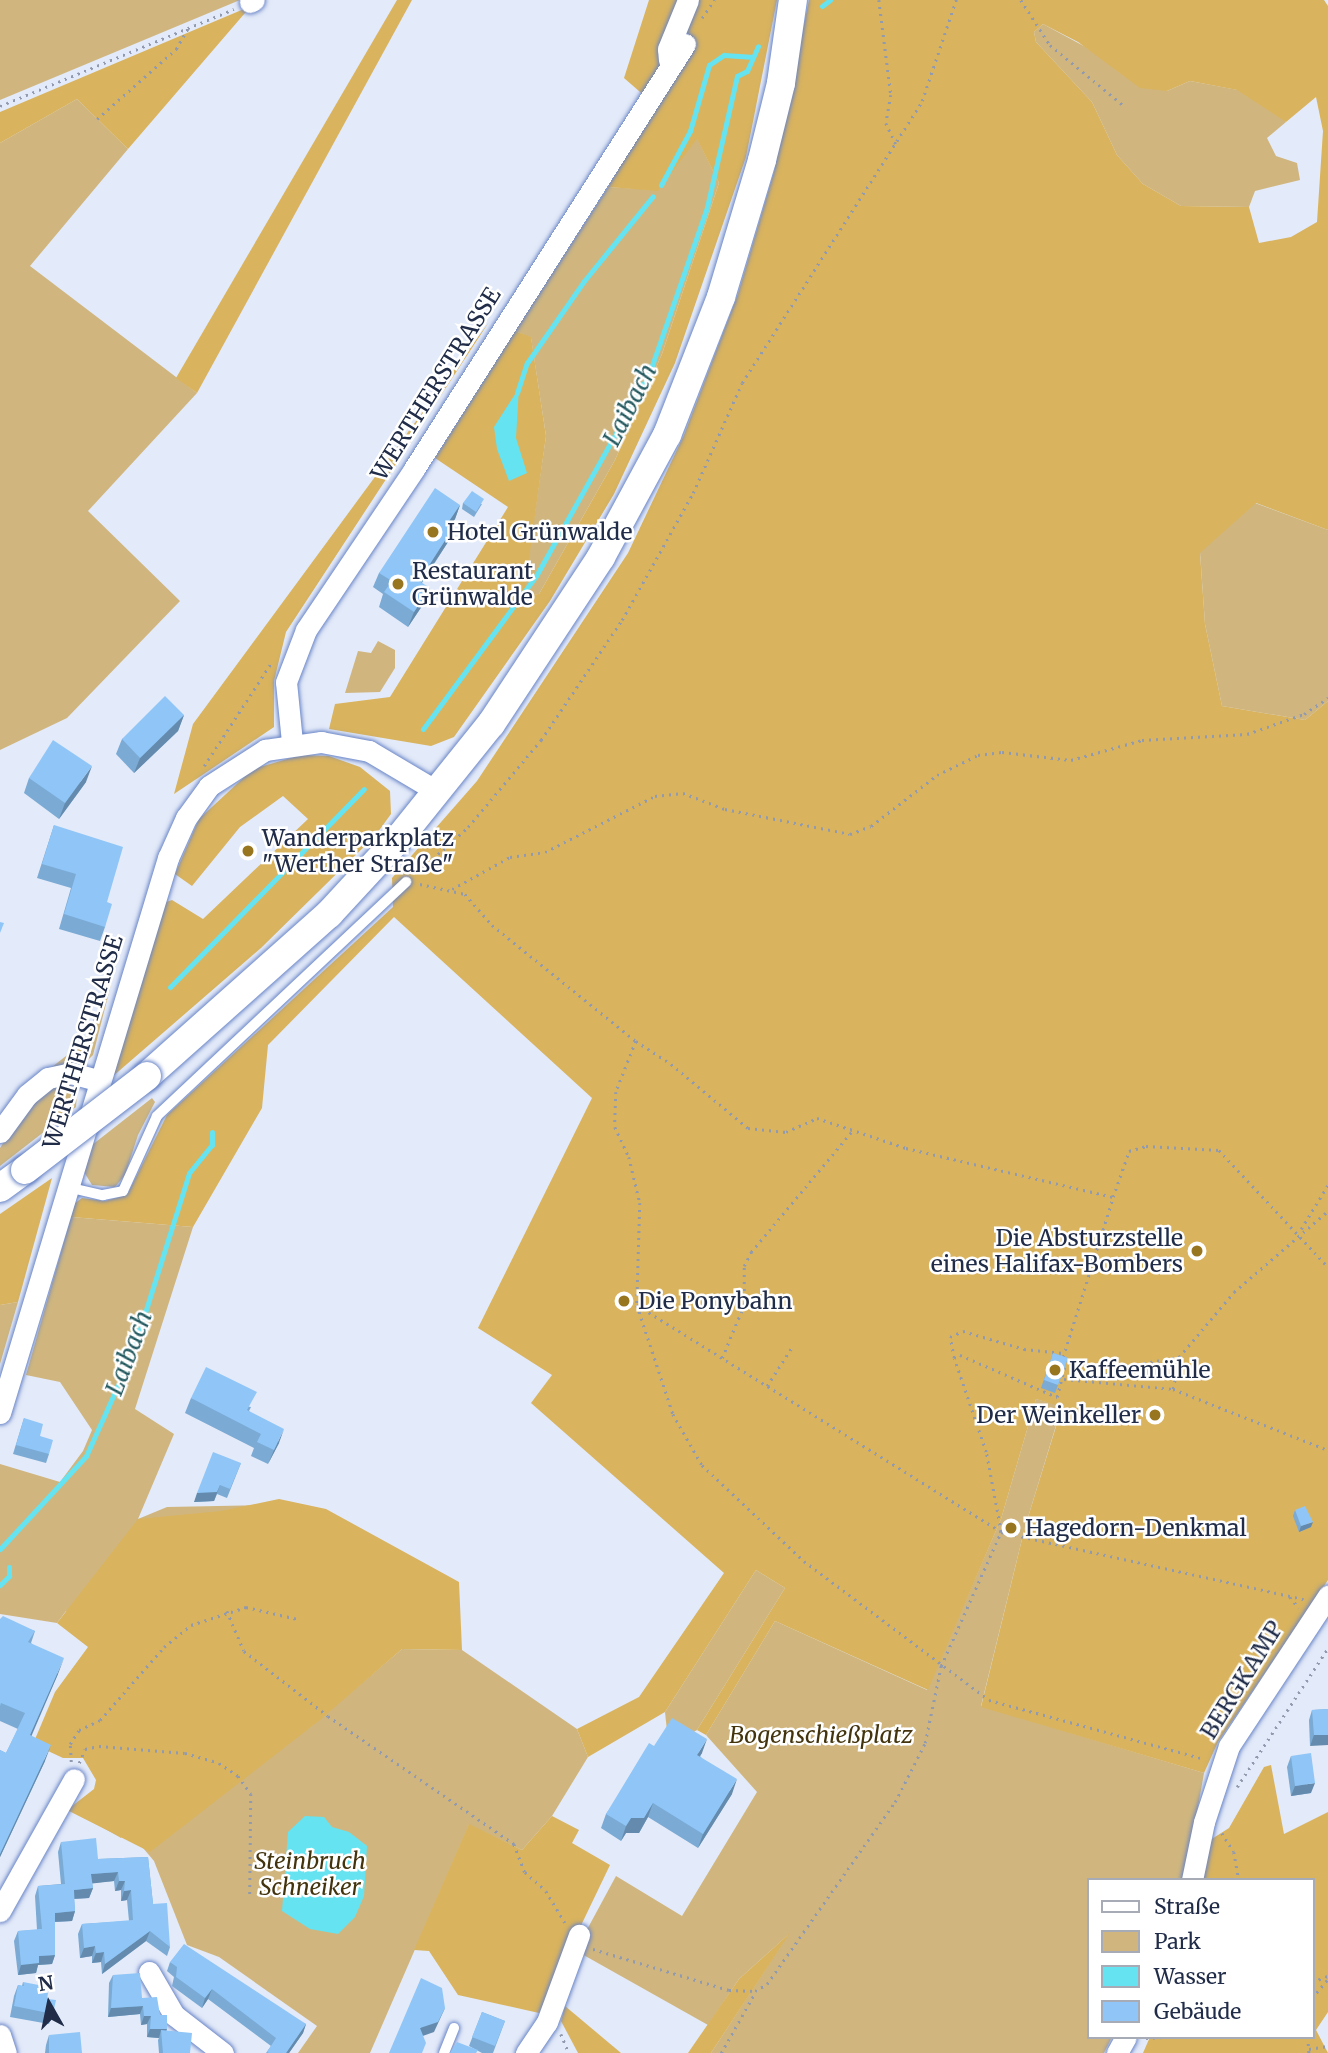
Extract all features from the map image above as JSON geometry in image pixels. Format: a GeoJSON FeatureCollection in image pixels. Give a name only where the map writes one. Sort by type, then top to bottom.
{"type":"FeatureCollection","features":[{"type":"Feature","properties":{"kind":"main road"},"geometry":{"type":"LineString","coordinates":[[0,1188],[147,1076],[329,914],[438,792],[491,724],[571,607],[667,435],[721,297],[762,160],[781,83],[793,0]]}},
{"type":"Feature","properties":{"kind":"street","name":"WERTHERSTRASSE"},"geometry":{"type":"LineString","coordinates":[[671,66],[668,49],[688,0]]}},
{"type":"Feature","properties":{"kind":"street","name":"WERTHERSTRASSE"},"geometry":{"type":"LineString","coordinates":[[292,742],[286,682],[306,630],[414,469],[685,44]]}},
{"type":"Feature","properties":{"kind":"street","name":"WERTHERSTRASSE"},"geometry":{"type":"LineString","coordinates":[[0,1413],[98,1080],[167,858],[186,818],[209,786],[234,766],[292,742],[345,744],[369,751],[438,792]]}},
{"type":"Feature","properties":{"kind":"street"},"geometry":{"type":"LineString","coordinates":[[0,1132],[27,1095],[48,1078],[71,1073],[98,1080]]}},
{"type":"Feature","properties":{"kind":"street","name":"BERGKAMP"},"geometry":{"type":"LineString","coordinates":[[1192,1878],[1221,1764],[1264,1687],[1326,1599]]}},
{"type":"Feature","properties":{"kind":"street"},"geometry":{"type":"LineString","coordinates":[[0,1911],[74,1779]]}},
{"type":"Feature","properties":{"kind":"street"},"geometry":{"type":"LineString","coordinates":[[526,2053],[547,2022],[578,1940]]}},
{"type":"Feature","properties":{"kind":"street"},"geometry":{"type":"LineString","coordinates":[[149,1972],[174,2015],[223,2053]]}},
{"type":"Feature","properties":{"kind":"street"},"geometry":{"type":"LineString","coordinates":[[0,2035],[6,2053]]}},
{"type":"Feature","properties":{"kind":"street"},"geometry":{"type":"LineString","coordinates":[[1118,2053],[1134,2039]]}},
{"type":"Feature","properties":{"kind":"lane"},"geometry":{"type":"LineString","coordinates":[[67,1187],[103,1195],[123,1191],[157,1115],[406,882]]}},
{"type":"Feature","properties":{"kind":"lane"},"geometry":{"type":"LineString","coordinates":[[444,2053],[454,2028]]}},
{"type":"Feature","properties":{"kind":"path"},"geometry":{"type":"LineString","coordinates":[[878,0],[891,95],[886,123],[896,144]]}},
{"type":"Feature","properties":{"kind":"path"},"geometry":{"type":"LineString","coordinates":[[406,882],[505,785],[583,683],[687,504],[742,383],[922,101],[956,0]]}},
{"type":"Feature","properties":{"kind":"path"},"geometry":{"type":"LineString","coordinates":[[1021,0],[1050,45],[1123,104]]}},
{"type":"Feature","properties":{"kind":"path"},"geometry":{"type":"LineString","coordinates":[[0,106],[252,1]]}},
{"type":"Feature","properties":{"kind":"path"},"geometry":{"type":"LineString","coordinates":[[97,119],[176,49],[188,28]]}},
{"type":"Feature","properties":{"kind":"path"},"geometry":{"type":"LineString","coordinates":[[200,772],[275,658]]}},
{"type":"Feature","properties":{"kind":"path"},"geometry":{"type":"LineString","coordinates":[[452,889],[510,856],[545,852],[655,796],[683,793],[725,809],[850,834],[872,826],[937,775],[978,755],[1002,752],[1071,760],[1142,740],[1247,734],[1295,718],[1328,698]]}},
{"type":"Feature","properties":{"kind":"path"},"geometry":{"type":"LineString","coordinates":[[406,882],[452,889],[465,894],[492,925],[636,1041],[671,1064],[748,1128],[786,1132],[817,1118],[967,1164],[1113,1197]]}},
{"type":"Feature","properties":{"kind":"path"},"geometry":{"type":"LineString","coordinates":[[636,1041],[616,1092],[615,1126],[629,1157],[640,1203],[637,1306],[673,1415],[702,1465],[804,1561],[989,1700],[1221,1764]]}},
{"type":"Feature","properties":{"kind":"path"},"geometry":{"type":"LineString","coordinates":[[722,1358],[744,1305],[744,1265],[751,1252],[853,1130]]}},
{"type":"Feature","properties":{"kind":"path"},"geometry":{"type":"LineString","coordinates":[[954,1357],[960,1355],[1057,1397],[1062,1381],[1063,1353],[1113,1197],[1129,1152],[1146,1146],[1219,1150],[1299,1231],[1328,1267]]}},
{"type":"Feature","properties":{"kind":"path"},"geometry":{"type":"LineString","coordinates":[[1299,1231],[1328,1185]]}},
{"type":"Feature","properties":{"kind":"path"},"geometry":{"type":"LineString","coordinates":[[1173,1389],[1179,1357],[1234,1292],[1299,1231],[1328,1211]]}},
{"type":"Feature","properties":{"kind":"path"},"geometry":{"type":"LineString","coordinates":[[637,1306],[1002,1532],[1326,1599]]}},
{"type":"Feature","properties":{"kind":"path"},"geometry":{"type":"LineString","coordinates":[[227,1611],[243,1651],[328,1716],[514,1844],[525,1872],[546,1891],[578,1940],[729,1990],[755,1992],[767,1984],[895,1802],[925,1743],[942,1666],[1002,1532],[986,1452],[954,1357],[950,1337],[963,1331],[1024,1349],[1063,1353]]}},
{"type":"Feature","properties":{"kind":"path"},"geometry":{"type":"LineString","coordinates":[[767,1386],[792,1347]]}},
{"type":"Feature","properties":{"kind":"path"},"geometry":{"type":"LineString","coordinates":[[1099,1380],[1116,1368],[1179,1357]]}},
{"type":"Feature","properties":{"kind":"path"},"geometry":{"type":"LineString","coordinates":[[1043,1387],[1054,1391],[1058,1381],[1099,1380],[1173,1389],[1328,1451]]}},
{"type":"Feature","properties":{"kind":"path"},"geometry":{"type":"LineString","coordinates":[[74,1779],[69,1752],[79,1730],[100,1720],[164,1647],[191,1625],[227,1611],[246,1607],[298,1619]]}},
{"type":"Feature","properties":{"kind":"path"},"geometry":{"type":"LineString","coordinates":[[1232,1794],[1328,1648]]}},
{"type":"Feature","properties":{"kind":"path"},"geometry":{"type":"LineString","coordinates":[[74,1779],[82,1752],[99,1746],[184,1753],[219,1763],[238,1776],[251,1794],[250,1895]]}},
{"type":"Feature","properties":{"kind":"path"},"geometry":{"type":"LineString","coordinates":[[1216,1827],[1234,1852],[1239,1878]]}},
{"type":"Feature","properties":{"kind":"path"},"geometry":{"type":"LineString","coordinates":[[1314,1996],[1328,1978]]}},
{"type":"Feature","properties":{"kind":"path"},"geometry":{"type":"LineString","coordinates":[[721,2053],[755,1999],[755,1992]]}},
{"type":"Feature","properties":{"kind":"path"},"geometry":{"type":"LineString","coordinates":[[1309,2051],[1328,2046]]}},
{"type":"Feature","properties":{"kind":"green space"},"geometry":{"type":"Polygon","coordinates":[[[0,0],[240,0],[0,100],[0,0]]]}},
{"type":"Feature","properties":{"kind":"green space"},"geometry":{"type":"Polygon","coordinates":[[[1043,24],[1167,91],[1190,81],[1238,90],[1268,106],[1286,122],[1267,138],[1276,156],[1297,163],[1300,180],[1255,191],[1249,207],[1181,206],[1143,184],[1117,155],[1092,102],[1036,42],[1034,32],[1043,24]]]}},
{"type":"Feature","properties":{"kind":"green space"},"geometry":{"type":"Polygon","coordinates":[[[77,99],[128,149],[30,266],[197,393],[88,511],[180,601],[67,718],[0,750],[0,143],[77,99]]]}},
{"type":"Feature","properties":{"kind":"green space"},"geometry":{"type":"Polygon","coordinates":[[[697,138],[719,183],[662,354],[615,460],[539,594],[523,595],[546,436],[531,338],[515,331],[608,187],[658,190],[697,138]]]}},
{"type":"Feature","properties":{"kind":"green space"},"geometry":{"type":"Polygon","coordinates":[[[1255,503],[1328,530],[1328,701],[1305,720],[1222,706],[1205,624],[1200,552],[1255,503]]]}},
{"type":"Feature","properties":{"kind":"green space"},"geometry":{"type":"Polygon","coordinates":[[[378,641],[395,650],[395,668],[380,692],[345,693],[358,651],[371,653],[378,641]]]}},
{"type":"Feature","properties":{"kind":"green space"},"geometry":{"type":"Polygon","coordinates":[[[117,961],[93,1055],[85,1063],[52,1067],[85,1041],[117,961]]]}},
{"type":"Feature","properties":{"kind":"green space"},"geometry":{"type":"Polygon","coordinates":[[[69,1082],[77,1093],[76,1107],[0,1166],[0,1148],[40,1089],[69,1082]]]}},
{"type":"Feature","properties":{"kind":"green space"},"geometry":{"type":"Polygon","coordinates":[[[152,1098],[155,1102],[138,1135],[125,1175],[115,1187],[92,1185],[84,1172],[92,1145],[152,1098]]]}},
{"type":"Feature","properties":{"kind":"green space","name":"Steinbruch Schneiker"},"geometry":{"type":"Polygon","coordinates":[[[71,1217],[193,1227],[135,1409],[174,1434],[138,1519],[167,1507],[269,1505],[308,1729],[402,1649],[462,1650],[577,1729],[588,1757],[552,1816],[522,1850],[469,1825],[370,2053],[298,2053],[317,2026],[219,1957],[187,1945],[154,1861],[127,1829],[121,1838],[88,1819],[116,1775],[115,1646],[66,1611],[57,1623],[0,1614],[0,1464],[60,1482],[83,1451],[92,1430],[60,1382],[26,1375],[71,1217]]]}},
{"type":"Feature","properties":{"kind":"green space"},"geometry":{"type":"Polygon","coordinates":[[[18,1302],[0,1364],[0,1305],[18,1302]]]}},
{"type":"Feature","properties":{"kind":"green space","name":"Bogenschießplatz"},"geometry":{"type":"Polygon","coordinates":[[[1036,1399],[1062,1406],[1025,1527],[981,1706],[1204,1773],[1185,1878],[1086,1878],[1086,2039],[1111,2039],[1104,2053],[711,2053],[788,1935],[739,1979],[708,2025],[580,1953],[583,1937],[616,1876],[682,1916],[757,1792],[706,1735],[775,1621],[927,1690],[1001,1519],[1036,1399]]]}},
{"type":"Feature","properties":{"kind":"green space"},"geometry":{"type":"Polygon","coordinates":[[[756,1570],[785,1588],[697,1730],[680,1740],[667,1731],[665,1712],[756,1570]]]}},
{"type":"Feature","properties":{"kind":"shaded area"},"geometry":{"type":"Polygon","coordinates":[[[397,0],[412,0],[197,393],[176,378],[397,0]]]}},
{"type":"Feature","properties":{"kind":"shaded area"},"geometry":{"type":"Polygon","coordinates":[[[649,0],[777,0],[746,157],[675,363],[614,494],[550,601],[454,737],[431,746],[329,729],[335,704],[390,697],[508,507],[435,458],[515,331],[531,337],[546,436],[524,595],[539,594],[615,460],[662,354],[719,183],[697,139],[658,191],[608,187],[655,105],[624,78],[649,0]]]}},
{"type":"Feature","properties":{"kind":"shaded area"},"geometry":{"type":"Polygon","coordinates":[[[809,0],[1324,0],[1328,6],[1328,530],[1256,503],[1200,553],[1205,624],[1222,706],[1305,720],[1328,701],[1328,1580],[1218,1742],[1204,1773],[981,1707],[1025,1527],[1062,1407],[1036,1399],[1001,1519],[928,1690],[775,1621],[706,1735],[697,1730],[785,1588],[756,1570],[665,1712],[588,1757],[577,1729],[639,1697],[724,1573],[531,1403],[552,1375],[478,1328],[592,1098],[394,917],[268,1045],[262,1108],[193,1227],[71,1217],[75,1203],[82,1198],[105,1201],[127,1195],[167,1115],[393,907],[392,878],[477,781],[628,553],[684,435],[738,294],[774,172],[809,0]],[[1043,24],[1034,32],[1036,42],[1092,102],[1117,155],[1143,184],[1181,206],[1249,207],[1259,243],[1291,237],[1317,222],[1323,131],[1316,97],[1286,122],[1237,90],[1190,81],[1167,91],[1140,88],[1078,42],[1043,24]]]}},
{"type":"Feature","properties":{"kind":"shaded area"},"geometry":{"type":"Polygon","coordinates":[[[251,6],[128,149],[77,99],[0,143],[0,112],[251,6]]]}},
{"type":"Feature","properties":{"kind":"shaded area"},"geometry":{"type":"Polygon","coordinates":[[[489,322],[286,632],[274,681],[274,727],[174,794],[193,724],[489,322]]]}},
{"type":"Feature","properties":{"kind":"shaded area"},"geometry":{"type":"Polygon","coordinates":[[[301,755],[329,756],[360,767],[390,791],[391,814],[375,836],[261,948],[112,1077],[166,902],[172,900],[203,919],[308,819],[283,796],[240,827],[192,886],[175,874],[199,819],[253,769],[301,755]]]}},
{"type":"Feature","properties":{"kind":"shaded area"},"geometry":{"type":"Polygon","coordinates":[[[52,1178],[18,1302],[0,1305],[0,1214],[52,1178]]]}},
{"type":"Feature","properties":{"kind":"shaded area"},"geometry":{"type":"Polygon","coordinates":[[[279,1499],[326,1509],[459,1582],[462,1650],[402,1649],[320,1720],[150,1852],[67,1810],[94,1789],[96,1780],[83,1758],[63,1758],[33,1744],[55,1692],[88,1647],[57,1623],[138,1519],[221,1511],[279,1499]]]}},
{"type":"Feature","properties":{"kind":"shaded area"},"geometry":{"type":"Polygon","coordinates":[[[1271,1765],[1284,1834],[1328,1812],[1328,2012],[1316,2030],[1328,2053],[1143,2053],[1149,2039],[1314,2039],[1314,1878],[1199,1878],[1207,1842],[1229,1828],[1264,1767],[1271,1765]]]}},
{"type":"Feature","properties":{"kind":"shaded area"},"geometry":{"type":"Polygon","coordinates":[[[552,1816],[579,1830],[572,1843],[610,1865],[539,2013],[458,1995],[429,1951],[414,1950],[469,1824],[522,1850],[552,1816]]]}},
{"type":"Feature","properties":{"kind":"shaded area"},"geometry":{"type":"Polygon","coordinates":[[[790,1933],[711,2053],[688,2053],[739,1979],[790,1933]]]}},
{"type":"Feature","properties":{"kind":"shaded area"},"geometry":{"type":"Polygon","coordinates":[[[565,2006],[621,2053],[578,2053],[561,2021],[565,2006]]]}},
{"type":"Feature","properties":{"kind":"water"},"geometry":{"type":"Polygon","coordinates":[[[519,388],[516,438],[527,473],[509,481],[497,449],[494,427],[519,388]]]}},
{"type":"Feature","properties":{"kind":"water"},"geometry":{"type":"Polygon","coordinates":[[[305,1816],[324,1817],[332,1827],[349,1832],[367,1846],[364,1896],[355,1917],[338,1934],[310,1929],[282,1911],[288,1832],[305,1816]]]}},
{"type":"Feature","properties":{"kind":"building"},"geometry":{"type":"Polygon","coordinates":[[[435,488],[460,505],[447,524],[453,528],[419,581],[430,588],[414,612],[384,592],[392,581],[379,573],[435,488]]]}},
{"type":"Feature","properties":{"kind":"building"},"geometry":{"type":"Polygon","coordinates":[[[472,491],[484,499],[476,512],[463,503],[472,491]]]}},
{"type":"Feature","properties":{"kind":"building"},"geometry":{"type":"Polygon","coordinates":[[[165,696],[184,715],[140,758],[122,739],[165,696]]]}},
{"type":"Feature","properties":{"kind":"building"},"geometry":{"type":"Polygon","coordinates":[[[53,740],[92,766],[65,803],[29,778],[53,740]]]}},
{"type":"Feature","properties":{"kind":"building"},"geometry":{"type":"Polygon","coordinates":[[[54,825],[123,847],[107,902],[112,904],[105,927],[64,914],[76,874],[42,864],[54,825]]]}},
{"type":"Feature","properties":{"kind":"building"},"geometry":{"type":"Polygon","coordinates":[[[1053,1353],[1068,1358],[1058,1385],[1044,1380],[1053,1353]]]}},
{"type":"Feature","properties":{"kind":"building"},"geometry":{"type":"Polygon","coordinates":[[[206,1367],[257,1392],[247,1410],[284,1429],[274,1450],[257,1442],[261,1434],[191,1398],[206,1367]]]}},
{"type":"Feature","properties":{"kind":"building"},"geometry":{"type":"Polygon","coordinates":[[[24,1418],[43,1424],[40,1436],[53,1440],[49,1454],[16,1445],[24,1418]]]}},
{"type":"Feature","properties":{"kind":"building"},"geometry":{"type":"Polygon","coordinates":[[[213,1452],[241,1463],[230,1489],[220,1485],[217,1492],[197,1493],[213,1452]]]}},
{"type":"Feature","properties":{"kind":"building"},"geometry":{"type":"Polygon","coordinates":[[[1305,1506],[1313,1522],[1301,1526],[1295,1510],[1305,1506]]]}},
{"type":"Feature","properties":{"kind":"building"},"geometry":{"type":"Polygon","coordinates":[[[3,1616],[35,1631],[28,1642],[64,1658],[30,1735],[51,1745],[0,1854],[0,1750],[6,1753],[25,1713],[1,1703],[0,1706],[0,1619],[3,1616]]]}},
{"type":"Feature","properties":{"kind":"building"},"geometry":{"type":"Polygon","coordinates":[[[1328,1709],[1328,1735],[1314,1735],[1312,1710],[1328,1709]]]}},
{"type":"Feature","properties":{"kind":"building"},"geometry":{"type":"Polygon","coordinates":[[[672,1718],[707,1739],[697,1755],[737,1779],[703,1834],[653,1803],[644,1818],[631,1818],[626,1826],[606,1814],[649,1743],[654,1746],[672,1718]]]}},
{"type":"Feature","properties":{"kind":"building"},"geometry":{"type":"Polygon","coordinates":[[[1311,1753],[1315,1783],[1295,1786],[1291,1756],[1311,1753]]]}},
{"type":"Feature","properties":{"kind":"building"},"geometry":{"type":"Polygon","coordinates":[[[96,1838],[98,1859],[148,1857],[153,1904],[167,1903],[170,1947],[150,1931],[105,1964],[104,1952],[96,1953],[95,1946],[84,1948],[82,1924],[133,1920],[131,1890],[124,1891],[125,1881],[119,1881],[118,1872],[91,1874],[93,1888],[74,1890],[75,1911],[55,1913],[55,1955],[39,1956],[39,1963],[21,1965],[18,1931],[42,1929],[38,1886],[65,1884],[61,1842],[96,1838]]]}},
{"type":"Feature","properties":{"kind":"building"},"geometry":{"type":"Polygon","coordinates":[[[184,1944],[306,2024],[286,2053],[267,2052],[276,2038],[212,1989],[205,1998],[176,1977],[177,1967],[170,1962],[184,1944]]]}},
{"type":"Feature","properties":{"kind":"building"},"geometry":{"type":"Polygon","coordinates":[[[140,1973],[142,1998],[157,1997],[160,2015],[167,2015],[167,2029],[150,2029],[151,2016],[144,2016],[143,2006],[111,2008],[113,1975],[140,1973]]]}},
{"type":"Feature","properties":{"kind":"building"},"geometry":{"type":"Polygon","coordinates":[[[421,1978],[442,1988],[445,2008],[438,2022],[420,2028],[426,2043],[422,2053],[389,2053],[421,1978]]]}},
{"type":"Feature","properties":{"kind":"building"},"geometry":{"type":"Polygon","coordinates":[[[23,1982],[49,1987],[47,1999],[56,2000],[53,2014],[14,2006],[18,1985],[24,1986],[23,1982]]]}},
{"type":"Feature","properties":{"kind":"building"},"geometry":{"type":"Polygon","coordinates":[[[482,2012],[505,2021],[495,2046],[472,2037],[482,2012]]]}},
{"type":"Feature","properties":{"kind":"building"},"geometry":{"type":"Polygon","coordinates":[[[161,2030],[192,2033],[190,2053],[163,2053],[161,2030]]]}},
{"type":"Feature","properties":{"kind":"building"},"geometry":{"type":"Polygon","coordinates":[[[80,2032],[82,2053],[49,2053],[49,2035],[80,2032]]]}},
{"type":"Feature","properties":{"kind":"building"},"geometry":{"type":"Polygon","coordinates":[[[457,2042],[478,2050],[476,2053],[450,2053],[457,2042]]]}},
{"type":"Feature","properties":{"kind":"waterway","name":"Laibach"},"geometry":{"type":"LineString","coordinates":[[822,6],[830,0]]}},
{"type":"Feature","properties":{"kind":"waterway","name":"Laibach"},"geometry":{"type":"LineString","coordinates":[[423,729],[536,576],[649,374],[707,207],[737,76],[747,71],[758,46]]}},
{"type":"Feature","properties":{"kind":"waterway"},"geometry":{"type":"LineString","coordinates":[[661,185],[690,131],[709,65],[724,55],[750,57]]}},
{"type":"Feature","properties":{"kind":"waterway"},"geometry":{"type":"LineString","coordinates":[[517,393],[527,363],[584,281],[653,196]]}},
{"type":"Feature","properties":{"kind":"waterway","name":"Laibach"},"geometry":{"type":"LineString","coordinates":[[170,987],[364,789]]}},
{"type":"Feature","properties":{"kind":"waterway","name":"Laibach"},"geometry":{"type":"LineString","coordinates":[[0,1549],[86,1456],[132,1354],[189,1173],[212,1145],[212,1132]]}},
{"type":"Feature","properties":{"kind":"waterway","name":"Laibach"},"geometry":{"type":"LineString","coordinates":[[0,1585],[9,1576],[9,1567]]}},
{"type":"Feature","properties":{"kind":"place","name":"Hotel Grünwalde"},"geometry":{"type":"Point","coordinates":[433,532]}},
{"type":"Feature","properties":{"kind":"place","name":"Restaurant Grünwalde"},"geometry":{"type":"Point","coordinates":[398,584]}},
{"type":"Feature","properties":{"kind":"place","name":"Wanderparkplatz \"Werther Straße\""},"geometry":{"type":"Point","coordinates":[248,851]}},
{"type":"Feature","properties":{"kind":"place","name":"Die Absturzstelle eines Halifax-Bombers"},"geometry":{"type":"Point","coordinates":[1197,1251]}},
{"type":"Feature","properties":{"kind":"place","name":"Die Ponybahn"},"geometry":{"type":"Point","coordinates":[624,1301]}},
{"type":"Feature","properties":{"kind":"place","name":"Kaffeemühle"},"geometry":{"type":"Point","coordinates":[1055,1370]}},
{"type":"Feature","properties":{"kind":"place","name":"Der Weinkeller"},"geometry":{"type":"Point","coordinates":[1155,1415]}},
{"type":"Feature","properties":{"kind":"place","name":"Hagedorn-Denkmal"},"geometry":{"type":"Point","coordinates":[1011,1528]}}]}
